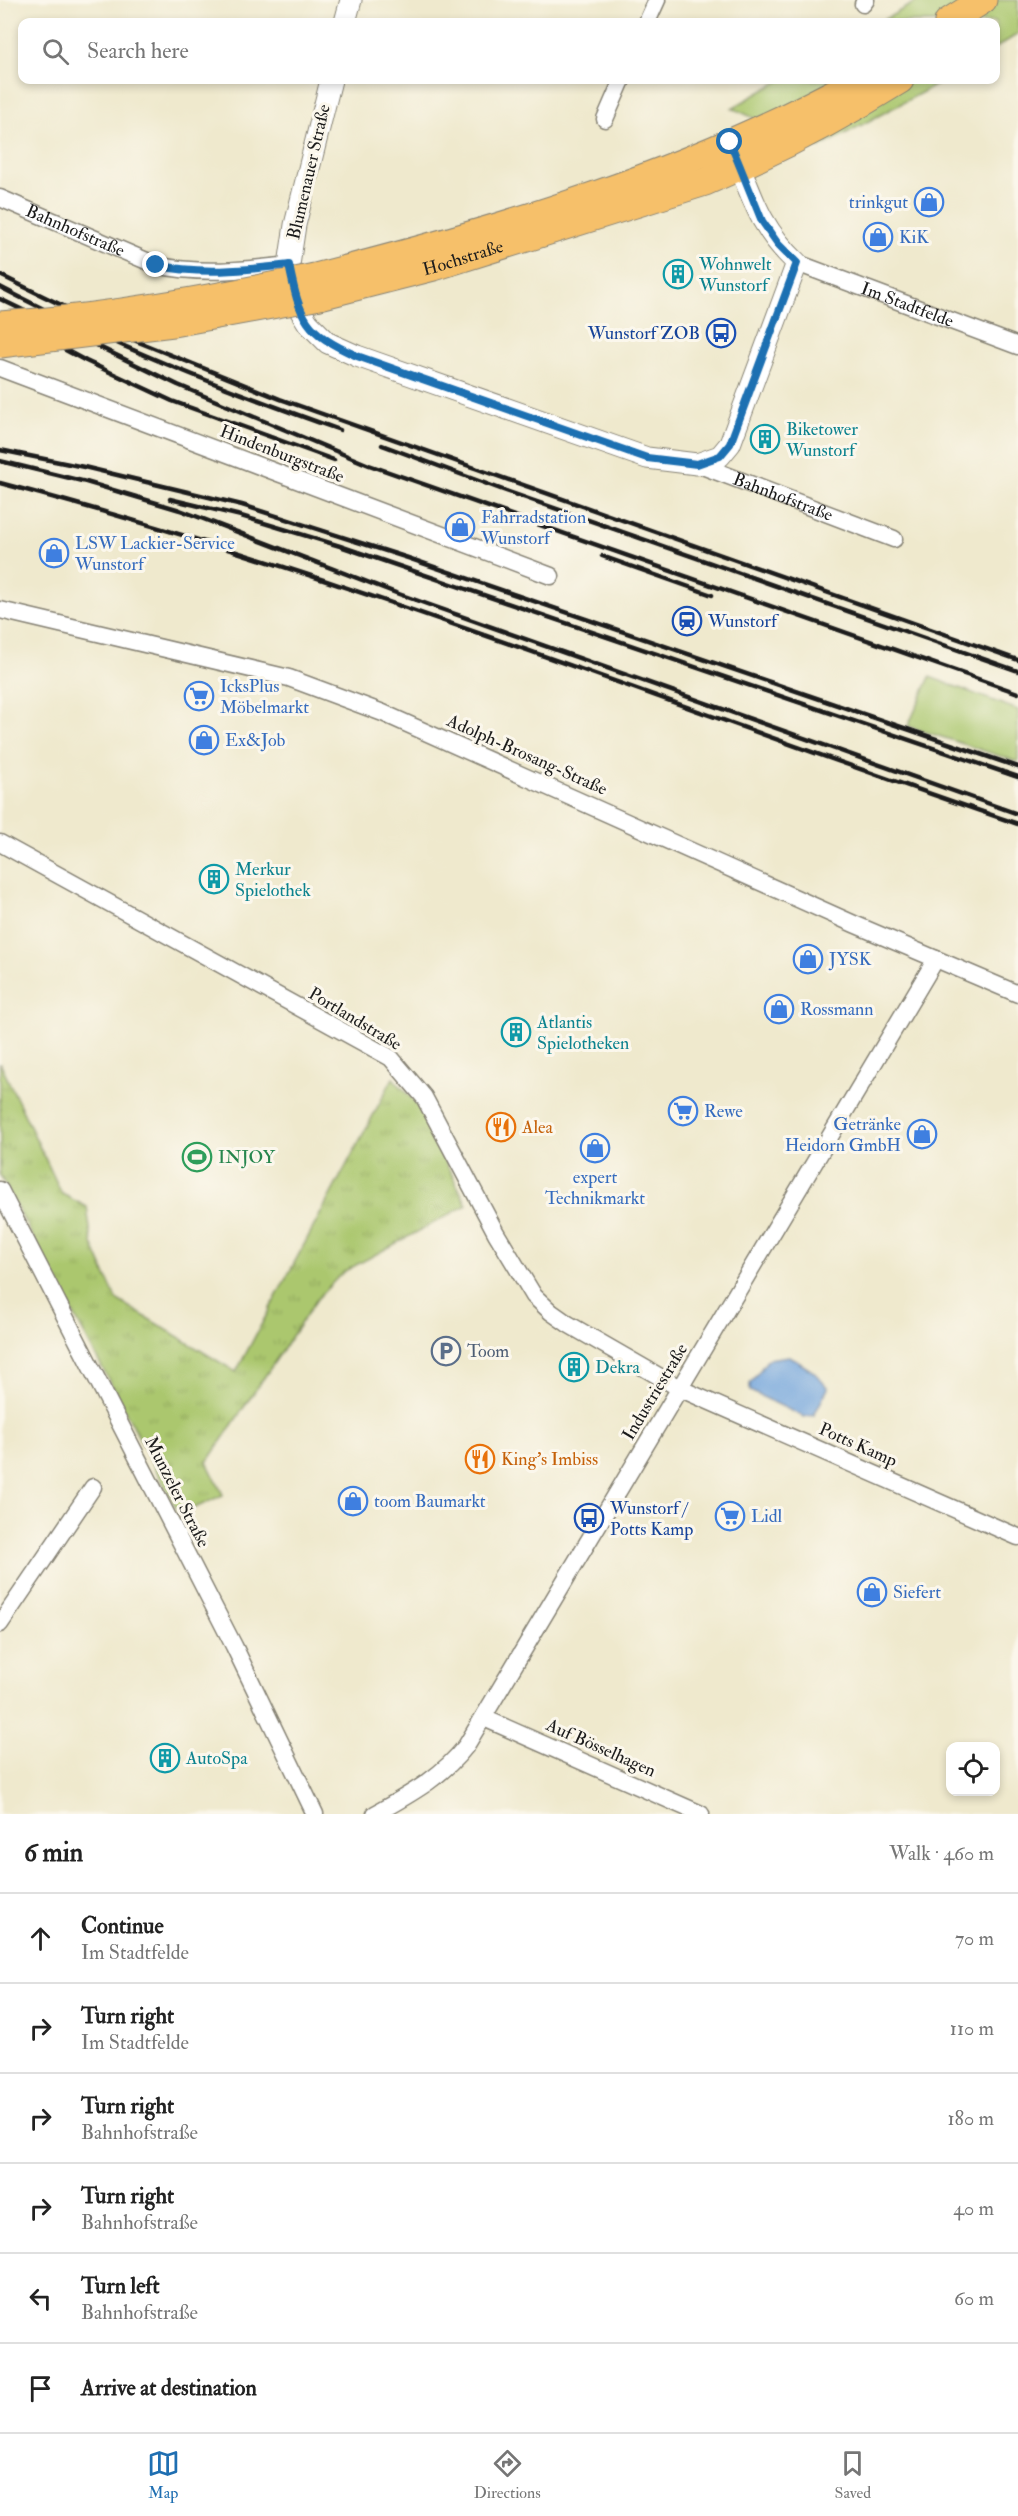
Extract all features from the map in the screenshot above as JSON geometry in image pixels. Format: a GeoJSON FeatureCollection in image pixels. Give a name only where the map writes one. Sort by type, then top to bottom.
{"type":"FeatureCollection","features":[{"type":"Feature","properties":{"kind":"main road"},"geometry":{"type":"LineString","coordinates":[[954,18],[983,0]]}},
{"type":"Feature","properties":{"kind":"main road"},"geometry":{"type":"LineString","coordinates":[[983,18],[1005,0]]}},
{"type":"Feature","properties":{"kind":"main road","name":"Hochstraße"},"geometry":{"type":"LineString","coordinates":[[0,344],[173,323],[318,287],[393,257],[536,215],[617,187],[730,142],[850,84]]}},
{"type":"Feature","properties":{"kind":"main road","name":"Hochstraße"},"geometry":{"type":"LineString","coordinates":[[0,325],[318,287],[434,267],[654,200],[740,167],[858,106],[894,84]]}},
{"type":"Feature","properties":{"kind":"street"},"geometry":{"type":"LineString","coordinates":[[346,18],[351,0]]}},
{"type":"Feature","properties":{"kind":"street"},"geometry":{"type":"LineString","coordinates":[[649,18],[657,0]]}},
{"type":"Feature","properties":{"kind":"street","name":"Blumenauer Straße"},"geometry":{"type":"LineString","coordinates":[[289,265],[295,225],[330,84]]}},
{"type":"Feature","properties":{"kind":"street"},"geometry":{"type":"LineString","coordinates":[[605,119],[620,84]]}},
{"type":"Feature","properties":{"kind":"street","name":"Im Stadtfelde"},"geometry":{"type":"LineString","coordinates":[[730,142],[762,221],[778,244],[797,263],[1018,346]]}},
{"type":"Feature","properties":{"kind":"street","name":"Bahnhofstraße"},"geometry":{"type":"LineString","coordinates":[[0,198],[156,265],[179,270],[207,271],[289,265],[297,306],[308,323],[328,343],[357,356],[647,458],[697,464],[894,538]]}},
{"type":"Feature","properties":{"kind":"street"},"geometry":{"type":"LineString","coordinates":[[697,464],[720,456],[730,444],[797,263]]}},
{"type":"Feature","properties":{"kind":"street","name":"Hindenburgstraße"},"geometry":{"type":"LineString","coordinates":[[0,368],[551,576]]}},
{"type":"Feature","properties":{"kind":"street","name":"Adolph-Brosang-Straße"},"geometry":{"type":"LineString","coordinates":[[0,610],[168,648],[299,682],[404,722],[1018,994]]}},
{"type":"Feature","properties":{"kind":"street","name":"Portlandstraße"},"geometry":{"type":"LineString","coordinates":[[0,843],[391,1058],[424,1097],[495,1233],[534,1296],[568,1324],[681,1389]]}},
{"type":"Feature","properties":{"kind":"street","name":"Industriestraße"},"geometry":{"type":"LineString","coordinates":[[375,1814],[450,1766],[484,1718],[936,959]]}},
{"type":"Feature","properties":{"kind":"street","name":"Munzeler Straße"},"geometry":{"type":"LineString","coordinates":[[0,1190],[234,1646],[315,1814]]}},
{"type":"Feature","properties":{"kind":"street","name":"Potts Kamp"},"geometry":{"type":"LineString","coordinates":[[681,1389],[1018,1537]]}},
{"type":"Feature","properties":{"kind":"street"},"geometry":{"type":"LineString","coordinates":[[0,1624],[93,1487]]}},
{"type":"Feature","properties":{"kind":"street","name":"Auf Bösselhagen"},"geometry":{"type":"LineString","coordinates":[[484,1718],[701,1814]]}},
{"type":"Feature","properties":{"kind":"green space"},"geometry":{"type":"Polygon","coordinates":[[[919,0],[1018,0],[1018,34],[1000,45],[1000,18],[887,18],[919,0]]]}},
{"type":"Feature","properties":{"kind":"green space"},"geometry":{"type":"Polygon","coordinates":[[[774,84],[938,84],[819,148],[732,108],[774,84]]]}},
{"type":"Feature","properties":{"kind":"green space"},"geometry":{"type":"Polygon","coordinates":[[[930,677],[1018,710],[1018,762],[908,726],[930,677]]]}},
{"type":"Feature","properties":{"kind":"green space"},"geometry":{"type":"Polygon","coordinates":[[[0,1063],[62,1194],[87,1207],[92,1243],[116,1299],[236,1372],[393,1078],[416,1103],[467,1205],[343,1272],[317,1299],[207,1462],[223,1495],[180,1515],[0,1175],[0,1063]]]}},
{"type":"Feature","properties":{"kind":"water"},"geometry":{"type":"Polygon","coordinates":[[[789,1356],[814,1372],[828,1388],[814,1415],[804,1417],[750,1391],[750,1384],[768,1359],[789,1356]]]}},
{"type":"Feature","properties":{"kind":"railway"},"geometry":{"type":"LineString","coordinates":[[0,275],[131,339],[280,399],[1018,660]]}},
{"type":"Feature","properties":{"kind":"railway"},"geometry":{"type":"LineString","coordinates":[[0,287],[83,328],[167,365],[340,430]]}},
{"type":"Feature","properties":{"kind":"railway"},"geometry":{"type":"LineString","coordinates":[[0,299],[178,385],[369,465],[1018,693]]}},
{"type":"Feature","properties":{"kind":"railway"},"geometry":{"type":"LineString","coordinates":[[0,315],[86,361],[172,401],[334,460]]}},
{"type":"Feature","properties":{"kind":"railway"},"geometry":{"type":"LineString","coordinates":[[382,445],[503,490],[1018,671]]}},
{"type":"Feature","properties":{"kind":"railway"},"geometry":{"type":"LineString","coordinates":[[0,450],[84,467],[242,505],[408,558],[1018,767]]}},
{"type":"Feature","properties":{"kind":"railway"},"geometry":{"type":"LineString","coordinates":[[0,461],[86,482],[180,510],[396,593],[1018,814]]}},
{"type":"Feature","properties":{"kind":"railway"},"geometry":{"type":"LineString","coordinates":[[0,483],[257,558],[512,644],[1018,824]]}},
{"type":"Feature","properties":{"kind":"railway"},"geometry":{"type":"LineString","coordinates":[[170,499],[241,516],[340,546],[1018,777]]}},
{"type":"Feature","properties":{"kind":"railway"},"geometry":{"type":"LineString","coordinates":[[602,556],[712,595]]}},
{"type":"Feature","properties":{"kind":"place","name":"trinkgut"},"geometry":{"type":"Point","coordinates":[929,202]}},
{"type":"Feature","properties":{"kind":"place","name":"KiK"},"geometry":{"type":"Point","coordinates":[878,237]}},
{"type":"Feature","properties":{"kind":"place","name":"Wohnwelt Wunstorf"},"geometry":{"type":"Point","coordinates":[678,274]}},
{"type":"Feature","properties":{"kind":"place","name":"Wunstorf ZOB"},"geometry":{"type":"Point","coordinates":[721,333]}},
{"type":"Feature","properties":{"kind":"place","name":"Biketower Wunstorf"},"geometry":{"type":"Point","coordinates":[765,439]}},
{"type":"Feature","properties":{"kind":"place","name":"Fahrradstation Wunstorf"},"geometry":{"type":"Point","coordinates":[460,527]}},
{"type":"Feature","properties":{"kind":"place","name":"LSW Lackier-Service Wunstorf"},"geometry":{"type":"Point","coordinates":[54,553]}},
{"type":"Feature","properties":{"kind":"place","name":"Wunstorf"},"geometry":{"type":"Point","coordinates":[687,621]}},
{"type":"Feature","properties":{"kind":"place","name":"IcksPlus Möbelmarkt"},"geometry":{"type":"Point","coordinates":[199,696]}},
{"type":"Feature","properties":{"kind":"place","name":"Ex&Job"},"geometry":{"type":"Point","coordinates":[204,740]}},
{"type":"Feature","properties":{"kind":"place","name":"Merkur Spielothek"},"geometry":{"type":"Point","coordinates":[214,879]}},
{"type":"Feature","properties":{"kind":"place","name":"JYSK"},"geometry":{"type":"Point","coordinates":[808,959]}},
{"type":"Feature","properties":{"kind":"place","name":"Rossmann"},"geometry":{"type":"Point","coordinates":[779,1009]}},
{"type":"Feature","properties":{"kind":"place","name":"Atlantis Spielotheken"},"geometry":{"type":"Point","coordinates":[516,1032]}},
{"type":"Feature","properties":{"kind":"place","name":"Rewe"},"geometry":{"type":"Point","coordinates":[683,1111]}},
{"type":"Feature","properties":{"kind":"place","name":"Alea"},"geometry":{"type":"Point","coordinates":[501,1127]}},
{"type":"Feature","properties":{"kind":"place","name":"Getränke Heidorn GmbH"},"geometry":{"type":"Point","coordinates":[922,1134]}},
{"type":"Feature","properties":{"kind":"place","name":"expert Technikmarkt"},"geometry":{"type":"Point","coordinates":[595,1148]}},
{"type":"Feature","properties":{"kind":"place","name":"INJOY"},"geometry":{"type":"Point","coordinates":[197,1157]}},
{"type":"Feature","properties":{"kind":"place","name":"Toom"},"geometry":{"type":"Point","coordinates":[446,1351]}},
{"type":"Feature","properties":{"kind":"place","name":"Dekra"},"geometry":{"type":"Point","coordinates":[574,1367]}},
{"type":"Feature","properties":{"kind":"place","name":"King's Imbiss"},"geometry":{"type":"Point","coordinates":[480,1459]}},
{"type":"Feature","properties":{"kind":"place","name":"toom Baumarkt"},"geometry":{"type":"Point","coordinates":[353,1501]}},
{"type":"Feature","properties":{"kind":"place","name":"Lidl"},"geometry":{"type":"Point","coordinates":[730,1516]}},
{"type":"Feature","properties":{"kind":"place","name":"Wunstorf / Potts Kamp"},"geometry":{"type":"Point","coordinates":[589,1518]}},
{"type":"Feature","properties":{"kind":"place","name":"Siefert"},"geometry":{"type":"Point","coordinates":[872,1592]}},
{"type":"Feature","properties":{"kind":"place","name":"AutoSpa"},"geometry":{"type":"Point","coordinates":[165,1758]}},
{"type":"Feature","properties":{"kind":"route"},"geometry":{"type":"LineString","coordinates":[[156,265],[179,270],[207,271],[289,265],[297,306],[308,323],[328,343],[357,356],[647,458],[663,462],[697,464],[720,456],[730,444],[797,263],[778,244],[762,221],[730,142]]}}]}
